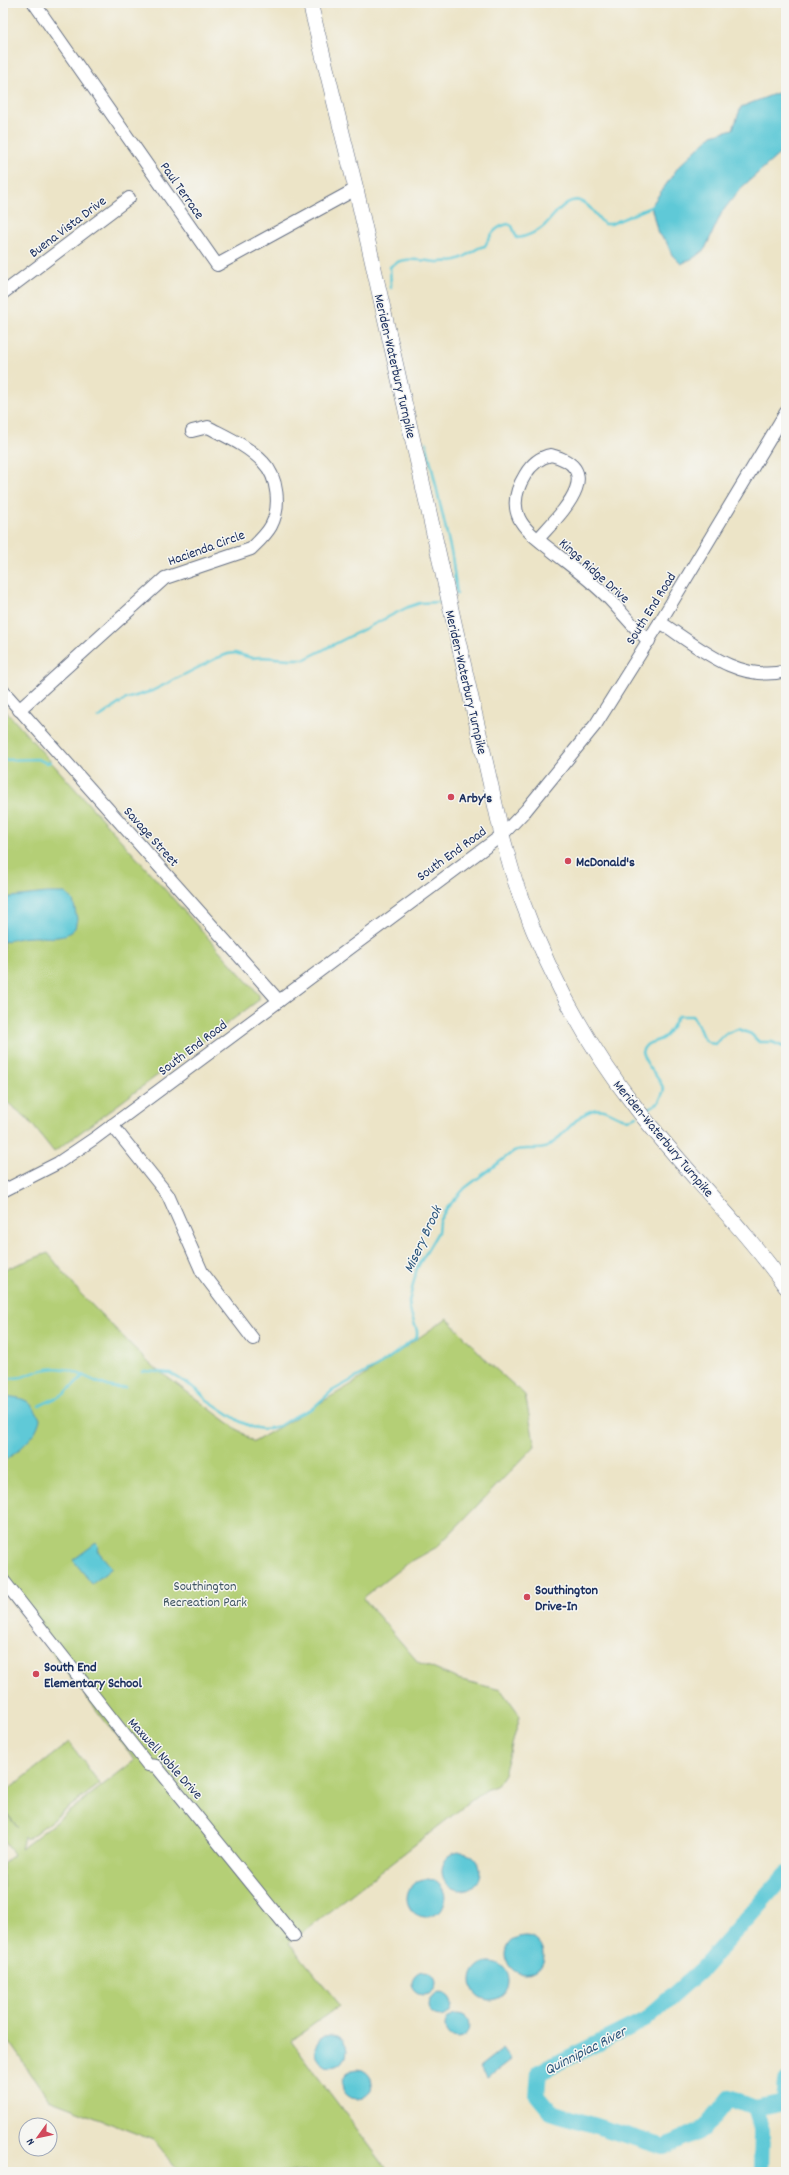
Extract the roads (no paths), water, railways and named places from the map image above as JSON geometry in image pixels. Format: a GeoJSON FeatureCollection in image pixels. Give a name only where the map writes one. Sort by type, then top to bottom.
{"type":"FeatureCollection","features":[{"type":"Feature","properties":{"kind":"main road","name":"Meriden-Waterbury Turnpike"},"geometry":{"type":"LineString","coordinates":[[310,3],[356,189],[502,835],[520,898],[556,980],[588,1039],[640,1114],[748,1238],[786,1287]]}},
{"type":"Feature","properties":{"kind":"street","name":"Paul Terrace"},"geometry":{"type":"LineString","coordinates":[[34,3],[217,265],[356,189]]}},
{"type":"Feature","properties":{"kind":"street","name":"Buena Vista Drive"},"geometry":{"type":"LineString","coordinates":[[3,293],[129,198]]}},
{"type":"Feature","properties":{"kind":"street","name":"South End Road"},"geometry":{"type":"LineString","coordinates":[[3,1191],[58,1162],[112,1125],[502,835],[526,810],[596,724],[660,622],[786,412]]}},
{"type":"Feature","properties":{"kind":"street","name":"Hacienda Circle"},"geometry":{"type":"LineString","coordinates":[[19,710],[165,578],[251,549],[262,539],[271,525],[276,509],[276,493],[273,479],[264,463],[242,446],[208,427],[192,431]]}},
{"type":"Feature","properties":{"kind":"street","name":"Kings Ridge Drive"},"geometry":{"type":"LineString","coordinates":[[538,539],[566,507],[575,493],[578,484],[578,478],[567,461],[551,455],[538,460],[529,469],[520,483],[516,496],[516,508],[519,519],[538,539],[603,593],[633,628],[648,640]]}},
{"type":"Feature","properties":{"kind":"street"},"geometry":{"type":"LineString","coordinates":[[660,622],[727,665],[765,675],[786,671]]}},
{"type":"Feature","properties":{"kind":"street","name":"Savage Street"},"geometry":{"type":"LineString","coordinates":[[3,691],[279,1001]]}},
{"type":"Feature","properties":{"kind":"street"},"geometry":{"type":"LineString","coordinates":[[112,1125],[168,1196],[202,1272],[252,1339]]}},
{"type":"Feature","properties":{"kind":"street","name":"Maxwell Noble Drive"},"geometry":{"type":"LineString","coordinates":[[3,1580],[148,1765],[156,1766],[294,1936]]}},
{"type":"Feature","properties":{"kind":"water"},"geometry":{"type":"Polygon","coordinates":[[[777,93],[786,98],[785,149],[741,188],[722,212],[705,249],[695,257],[681,264],[672,255],[666,241],[658,234],[651,206],[679,166],[712,135],[733,129],[741,107],[777,93]]]}},
{"type":"Feature","properties":{"kind":"water"},"geometry":{"type":"Polygon","coordinates":[[[47,893],[65,893],[73,900],[77,919],[75,928],[60,937],[27,937],[3,942],[3,898],[47,893]]]}},
{"type":"Feature","properties":{"kind":"water"},"geometry":{"type":"Polygon","coordinates":[[[3,1396],[22,1399],[30,1403],[40,1419],[35,1432],[26,1444],[3,1462],[3,1396]]]}},
{"type":"Feature","properties":{"kind":"water"},"geometry":{"type":"Polygon","coordinates":[[[96,1543],[99,1548],[97,1550],[112,1568],[92,1584],[73,1560],[96,1543]]]}},
{"type":"Feature","properties":{"kind":"water"},"geometry":{"type":"Polygon","coordinates":[[[457,1852],[465,1852],[475,1857],[479,1864],[479,1878],[475,1885],[465,1890],[457,1890],[447,1885],[445,1882],[442,1875],[442,1867],[447,1857],[450,1855],[457,1852]]]}},
{"type":"Feature","properties":{"kind":"water"},"geometry":{"type":"Polygon","coordinates":[[[422,1879],[430,1879],[440,1884],[444,1891],[444,1905],[440,1912],[430,1917],[422,1917],[412,1912],[410,1909],[407,1902],[407,1894],[412,1884],[415,1882],[422,1879]]]}},
{"type":"Feature","properties":{"kind":"water"},"geometry":{"type":"Polygon","coordinates":[[[521,1936],[529,1936],[539,1941],[543,1948],[543,1962],[539,1969],[529,1974],[521,1974],[511,1969],[509,1966],[506,1959],[506,1951],[511,1941],[514,1939],[521,1936]]]}},
{"type":"Feature","properties":{"kind":"water"},"geometry":{"type":"Polygon","coordinates":[[[486,1962],[494,1962],[504,1967],[508,1974],[508,1988],[504,1995],[494,2000],[486,2000],[476,1995],[474,1992],[471,1985],[471,1977],[476,1967],[479,1965],[486,1962]]]}},
{"type":"Feature","properties":{"kind":"water"},"geometry":{"type":"Polygon","coordinates":[[[424,1971],[433,1974],[436,1983],[433,1992],[424,1995],[415,1992],[412,1983],[415,1974],[424,1971]]]}},
{"type":"Feature","properties":{"kind":"water"},"geometry":{"type":"Polygon","coordinates":[[[440,1993],[449,1996],[452,2005],[449,2014],[440,2017],[431,2014],[428,2005],[431,1996],[440,1993]]]}},
{"type":"Feature","properties":{"kind":"water"},"geometry":{"type":"Polygon","coordinates":[[[457,2014],[466,2017],[469,2026],[466,2035],[457,2038],[448,2035],[445,2026],[448,2017],[457,2014]]]}},
{"type":"Feature","properties":{"kind":"water"},"geometry":{"type":"Polygon","coordinates":[[[331,2035],[340,2038],[344,2042],[347,2051],[344,2060],[340,2064],[331,2067],[322,2064],[318,2060],[315,2051],[318,2042],[322,2038],[331,2035]]]}},
{"type":"Feature","properties":{"kind":"water"},"geometry":{"type":"Polygon","coordinates":[[[503,2049],[511,2060],[488,2078],[480,2067],[503,2049]]]}},
{"type":"Feature","properties":{"kind":"water"},"geometry":{"type":"Polygon","coordinates":[[[357,2069],[368,2073],[372,2084],[368,2095],[357,2099],[346,2095],[342,2084],[346,2073],[357,2069]]]}},
{"type":"Feature","properties":{"kind":"waterway"},"geometry":{"type":"LineString","coordinates":[[391,288],[390,267],[395,263],[407,260],[439,262],[458,259],[466,256],[478,248],[485,246],[489,238],[497,229],[508,224],[512,226],[517,238],[528,235],[545,225],[563,206],[575,200],[581,201],[587,205],[604,224],[611,224],[653,206]]}},
{"type":"Feature","properties":{"kind":"waterway"},"geometry":{"type":"LineString","coordinates":[[426,442],[452,556],[457,594]]}},
{"type":"Feature","properties":{"kind":"waterway"},"geometry":{"type":"LineString","coordinates":[[98,718],[126,699],[152,691],[217,658],[228,654],[235,653],[252,658],[305,659],[408,607],[420,603],[440,602]]}},
{"type":"Feature","properties":{"kind":"waterway"},"geometry":{"type":"LineString","coordinates":[[3,760],[37,759],[47,763],[50,762]]}},
{"type":"Feature","properties":{"kind":"waterway","name":"Misery Brook"},"geometry":{"type":"LineString","coordinates":[[645,1111],[659,1102],[664,1090],[659,1080],[646,1062],[642,1052],[646,1045],[667,1035],[678,1016],[692,1016],[703,1037],[710,1043],[715,1044],[725,1034],[738,1029],[751,1034],[759,1042],[772,1042],[786,1048]]}},
{"type":"Feature","properties":{"kind":"waterway","name":"Misery Brook"},"geometry":{"type":"LineString","coordinates":[[142,1372],[170,1373],[196,1389],[206,1399],[239,1421],[252,1427],[263,1429],[279,1426],[293,1417],[313,1408],[332,1391],[381,1364],[417,1337],[417,1331],[410,1311],[409,1302],[417,1268],[438,1232],[439,1221],[447,1208],[465,1188],[514,1151],[547,1147],[559,1138],[580,1117],[593,1110],[604,1110],[626,1119],[637,1116]]}},
{"type":"Feature","properties":{"kind":"waterway","name":"Misery Brook"},"geometry":{"type":"LineString","coordinates":[[3,1379],[22,1377],[43,1370],[59,1368],[71,1371],[104,1385],[119,1388],[126,1387]]}},
{"type":"Feature","properties":{"kind":"waterway"},"geometry":{"type":"LineString","coordinates":[[39,1406],[64,1394],[84,1375]]}},
{"type":"Feature","properties":{"kind":"waterway","name":"Quinnipiac River"},"geometry":{"type":"LineString","coordinates":[[761,2172],[762,2131],[755,2108],[729,2098],[705,2128],[664,2147],[551,2112],[537,2095],[539,2072],[645,2020],[702,1969],[786,1874]]}},
{"type":"Feature","properties":{"kind":"waterway"},"geometry":{"type":"LineString","coordinates":[[755,2108],[784,2102],[786,2081]]}},
{"type":"Feature","properties":{"kind":"place","name":"Arby's"},"geometry":{"type":"Point","coordinates":[451,797]}},
{"type":"Feature","properties":{"kind":"place","name":"McDonald's"},"geometry":{"type":"Point","coordinates":[568,861]}},
{"type":"Feature","properties":{"kind":"place","name":"Southington Drive-In"},"geometry":{"type":"Point","coordinates":[527,1597]}},
{"type":"Feature","properties":{"kind":"place","name":"South End Elementary School"},"geometry":{"type":"Point","coordinates":[36,1674]}},
{"type":"Feature","properties":{"kind":"park label","name":"Southington Recreation Park"},"geometry":{"type":"Point","coordinates":[205,1594]}}]}
